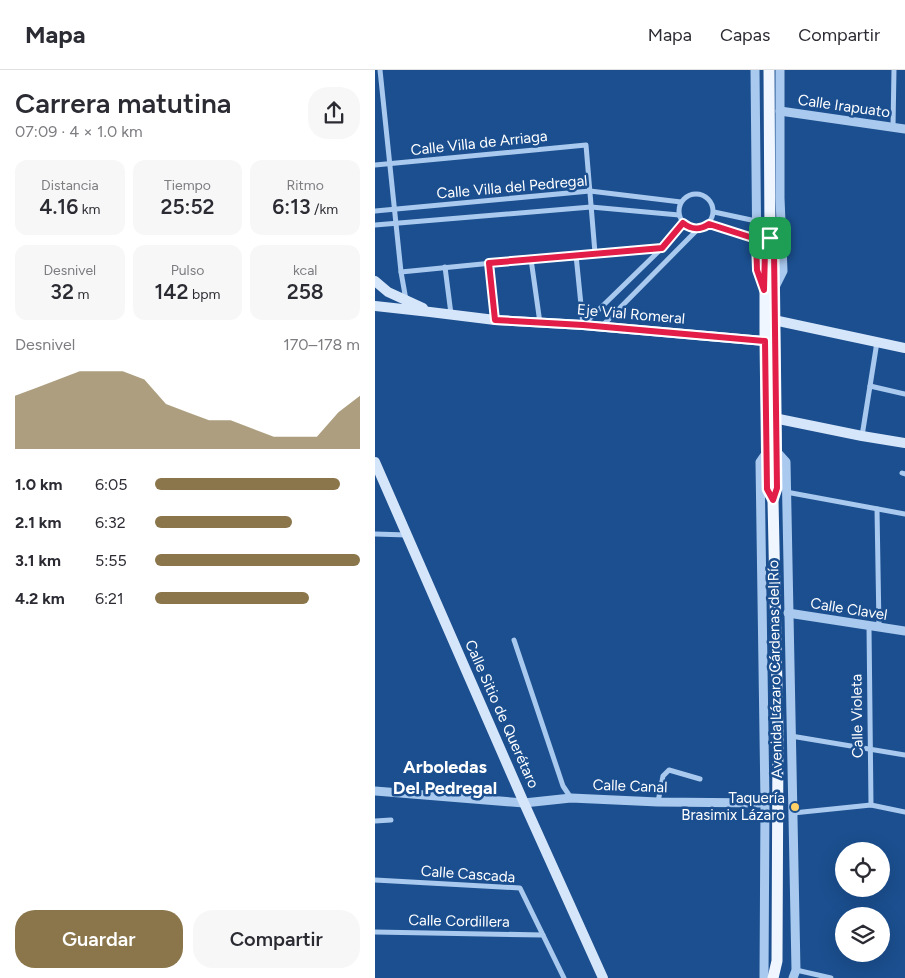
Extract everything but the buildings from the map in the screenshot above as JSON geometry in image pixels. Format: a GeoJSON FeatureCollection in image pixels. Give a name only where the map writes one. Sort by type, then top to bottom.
{"type":"FeatureCollection","features":[{"type":"Feature","properties":{"kind":"main road","name":"Avenida Lázaro Cárdenas del Río"},"geometry":{"type":"LineString","coordinates":[[769,70],[770,238],[774,251],[769,290],[772,452],[767,489],[773,500],[778,734],[777,961],[773,978]]}},
{"type":"Feature","properties":{"kind":"main road"},"geometry":{"type":"LineString","coordinates":[[375,281],[388,292],[431,312]]}},
{"type":"Feature","properties":{"kind":"main road","name":"Eje Vial Romeral"},"geometry":{"type":"LineString","coordinates":[[375,306],[495,320],[601,326],[765,341]]}},
{"type":"Feature","properties":{"kind":"main road","name":"Avenida Lázaro Cárdenas del Río"},"geometry":{"type":"LineString","coordinates":[[770,320],[765,341],[771,417]]}},
{"type":"Feature","properties":{"kind":"main road"},"geometry":{"type":"LineString","coordinates":[[770,320],[905,348]]}},
{"type":"Feature","properties":{"kind":"main road"},"geometry":{"type":"LineString","coordinates":[[771,417],[905,443]]}},
{"type":"Feature","properties":{"kind":"main road","name":"Calle Sitio de Querétaro"},"geometry":{"type":"LineString","coordinates":[[375,462],[380,484],[407,535],[603,978]]}},
{"type":"Feature","properties":{"kind":"main road","name":"Avenida Lázaro Cárdenas del Río"},"geometry":{"type":"LineString","coordinates":[[777,961],[782,978]]}},
{"type":"Feature","properties":{"kind":"street"},"geometry":{"type":"LineString","coordinates":[[380,70],[401,272],[406,300]]}},
{"type":"Feature","properties":{"kind":"street","name":"Avenida Lázaro Cárdenas del Río"},"geometry":{"type":"LineString","coordinates":[[755,70],[757,270],[769,290],[783,272],[780,198],[780,70]]}},
{"type":"Feature","properties":{"kind":"street"},"geometry":{"type":"LineString","coordinates":[[893,127],[894,70]]}},
{"type":"Feature","properties":{"kind":"street","name":"Calle Irapuato"},"geometry":{"type":"LineString","coordinates":[[780,111],[905,129]]}},
{"type":"Feature","properties":{"kind":"street","name":"Calle Villa de Arriaga"},"geometry":{"type":"LineString","coordinates":[[375,165],[586,145],[590,191]]}},
{"type":"Feature","properties":{"kind":"street"},"geometry":{"type":"LineString","coordinates":[[590,191],[595,253]]}},
{"type":"Feature","properties":{"kind":"street","name":"Calle Villa del Pedregal"},"geometry":{"type":"LineString","coordinates":[[375,211],[590,191],[681,202]]}},
{"type":"Feature","properties":{"kind":"street"},"geometry":{"type":"LineString","coordinates":[[698,229],[688,227],[683,223],[679,215],[681,202],[692,194],[704,195],[711,202],[714,212],[709,224]]}},
{"type":"Feature","properties":{"kind":"street","name":"Calle Villa del Pedregal"},"geometry":{"type":"LineString","coordinates":[[375,225],[591,207],[679,215]]}},
{"type":"Feature","properties":{"kind":"street"},"geometry":{"type":"LineString","coordinates":[[714,212],[756,221]]}},
{"type":"Feature","properties":{"kind":"street"},"geometry":{"type":"LineString","coordinates":[[583,325],[662,248],[683,223]]}},
{"type":"Feature","properties":{"kind":"street"},"geometry":{"type":"LineString","coordinates":[[601,326],[698,229],[709,224],[756,239]]}},
{"type":"Feature","properties":{"kind":"street"},"geometry":{"type":"LineString","coordinates":[[401,272],[662,248]]}},
{"type":"Feature","properties":{"kind":"street"},"geometry":{"type":"LineString","coordinates":[[576,255],[583,325]]}},
{"type":"Feature","properties":{"kind":"street"},"geometry":{"type":"LineString","coordinates":[[531,259],[540,323]]}},
{"type":"Feature","properties":{"kind":"street"},"geometry":{"type":"LineString","coordinates":[[489,263],[495,320]]}},
{"type":"Feature","properties":{"kind":"street"},"geometry":{"type":"LineString","coordinates":[[445,267],[451,314]]}},
{"type":"Feature","properties":{"kind":"street"},"geometry":{"type":"LineString","coordinates":[[388,292],[398,308]]}},
{"type":"Feature","properties":{"kind":"street"},"geometry":{"type":"LineString","coordinates":[[862,436],[877,342]]}},
{"type":"Feature","properties":{"kind":"street"},"geometry":{"type":"LineString","coordinates":[[870,386],[905,394]]}},
{"type":"Feature","properties":{"kind":"street","name":"Avenida Lázaro Cárdenas del Río"},"geometry":{"type":"LineString","coordinates":[[764,978],[765,802],[760,462],[772,452],[785,462],[795,974]]}},
{"type":"Feature","properties":{"kind":"street"},"geometry":{"type":"LineString","coordinates":[[786,492],[905,514]]}},
{"type":"Feature","properties":{"kind":"street"},"geometry":{"type":"LineString","coordinates":[[877,509],[879,627]]}},
{"type":"Feature","properties":{"kind":"street"},"geometry":{"type":"LineString","coordinates":[[375,534],[407,535]]}},
{"type":"Feature","properties":{"kind":"street","name":"Calle Clavel"},"geometry":{"type":"LineString","coordinates":[[788,613],[905,631]]}},
{"type":"Feature","properties":{"kind":"street","name":"Calle Violeta"},"geometry":{"type":"LineString","coordinates":[[869,626],[871,805]]}},
{"type":"Feature","properties":{"kind":"street"},"geometry":{"type":"LineString","coordinates":[[513,640],[563,786],[571,798]]}},
{"type":"Feature","properties":{"kind":"street"},"geometry":{"type":"LineString","coordinates":[[791,736],[905,755]]}},
{"type":"Feature","properties":{"kind":"street"},"geometry":{"type":"LineString","coordinates":[[658,802],[663,776],[669,770],[700,779]]}},
{"type":"Feature","properties":{"kind":"street","name":"Calle Canal"},"geometry":{"type":"LineString","coordinates":[[375,791],[524,803],[571,798],[658,802],[765,802]]}},
{"type":"Feature","properties":{"kind":"street"},"geometry":{"type":"LineString","coordinates":[[793,813],[871,805],[905,812]]}},
{"type":"Feature","properties":{"kind":"street"},"geometry":{"type":"LineString","coordinates":[[375,821],[391,820]]}},
{"type":"Feature","properties":{"kind":"street","name":"Calle Cascada"},"geometry":{"type":"LineString","coordinates":[[375,880],[520,888],[564,978]]}},
{"type":"Feature","properties":{"kind":"street","name":"Calle Cordillera"},"geometry":{"type":"LineString","coordinates":[[375,932],[543,935]]}},
{"type":"Feature","properties":{"kind":"street"},"geometry":{"type":"LineString","coordinates":[[795,974],[831,978]]}},
{"type":"Feature","properties":{"kind":"place","name":"Taquería Brasimix Lázaro"},"geometry":{"type":"Point","coordinates":[795,807]}},
{"type":"Feature","properties":{"kind":"district","name":"Arboledas Del Pedregal"},"geometry":{"type":"Point","coordinates":[445,778]}},
{"type":"Feature","properties":{"kind":"route"},"geometry":{"type":"LineString","coordinates":[[683,223],[688,227],[698,229],[709,224],[756,239],[757,270],[764,290],[765,251],[770,238],[774,251],[777,488],[773,500],[767,489],[765,341],[583,325],[495,320],[489,263],[662,248],[683,223]]}}]}
